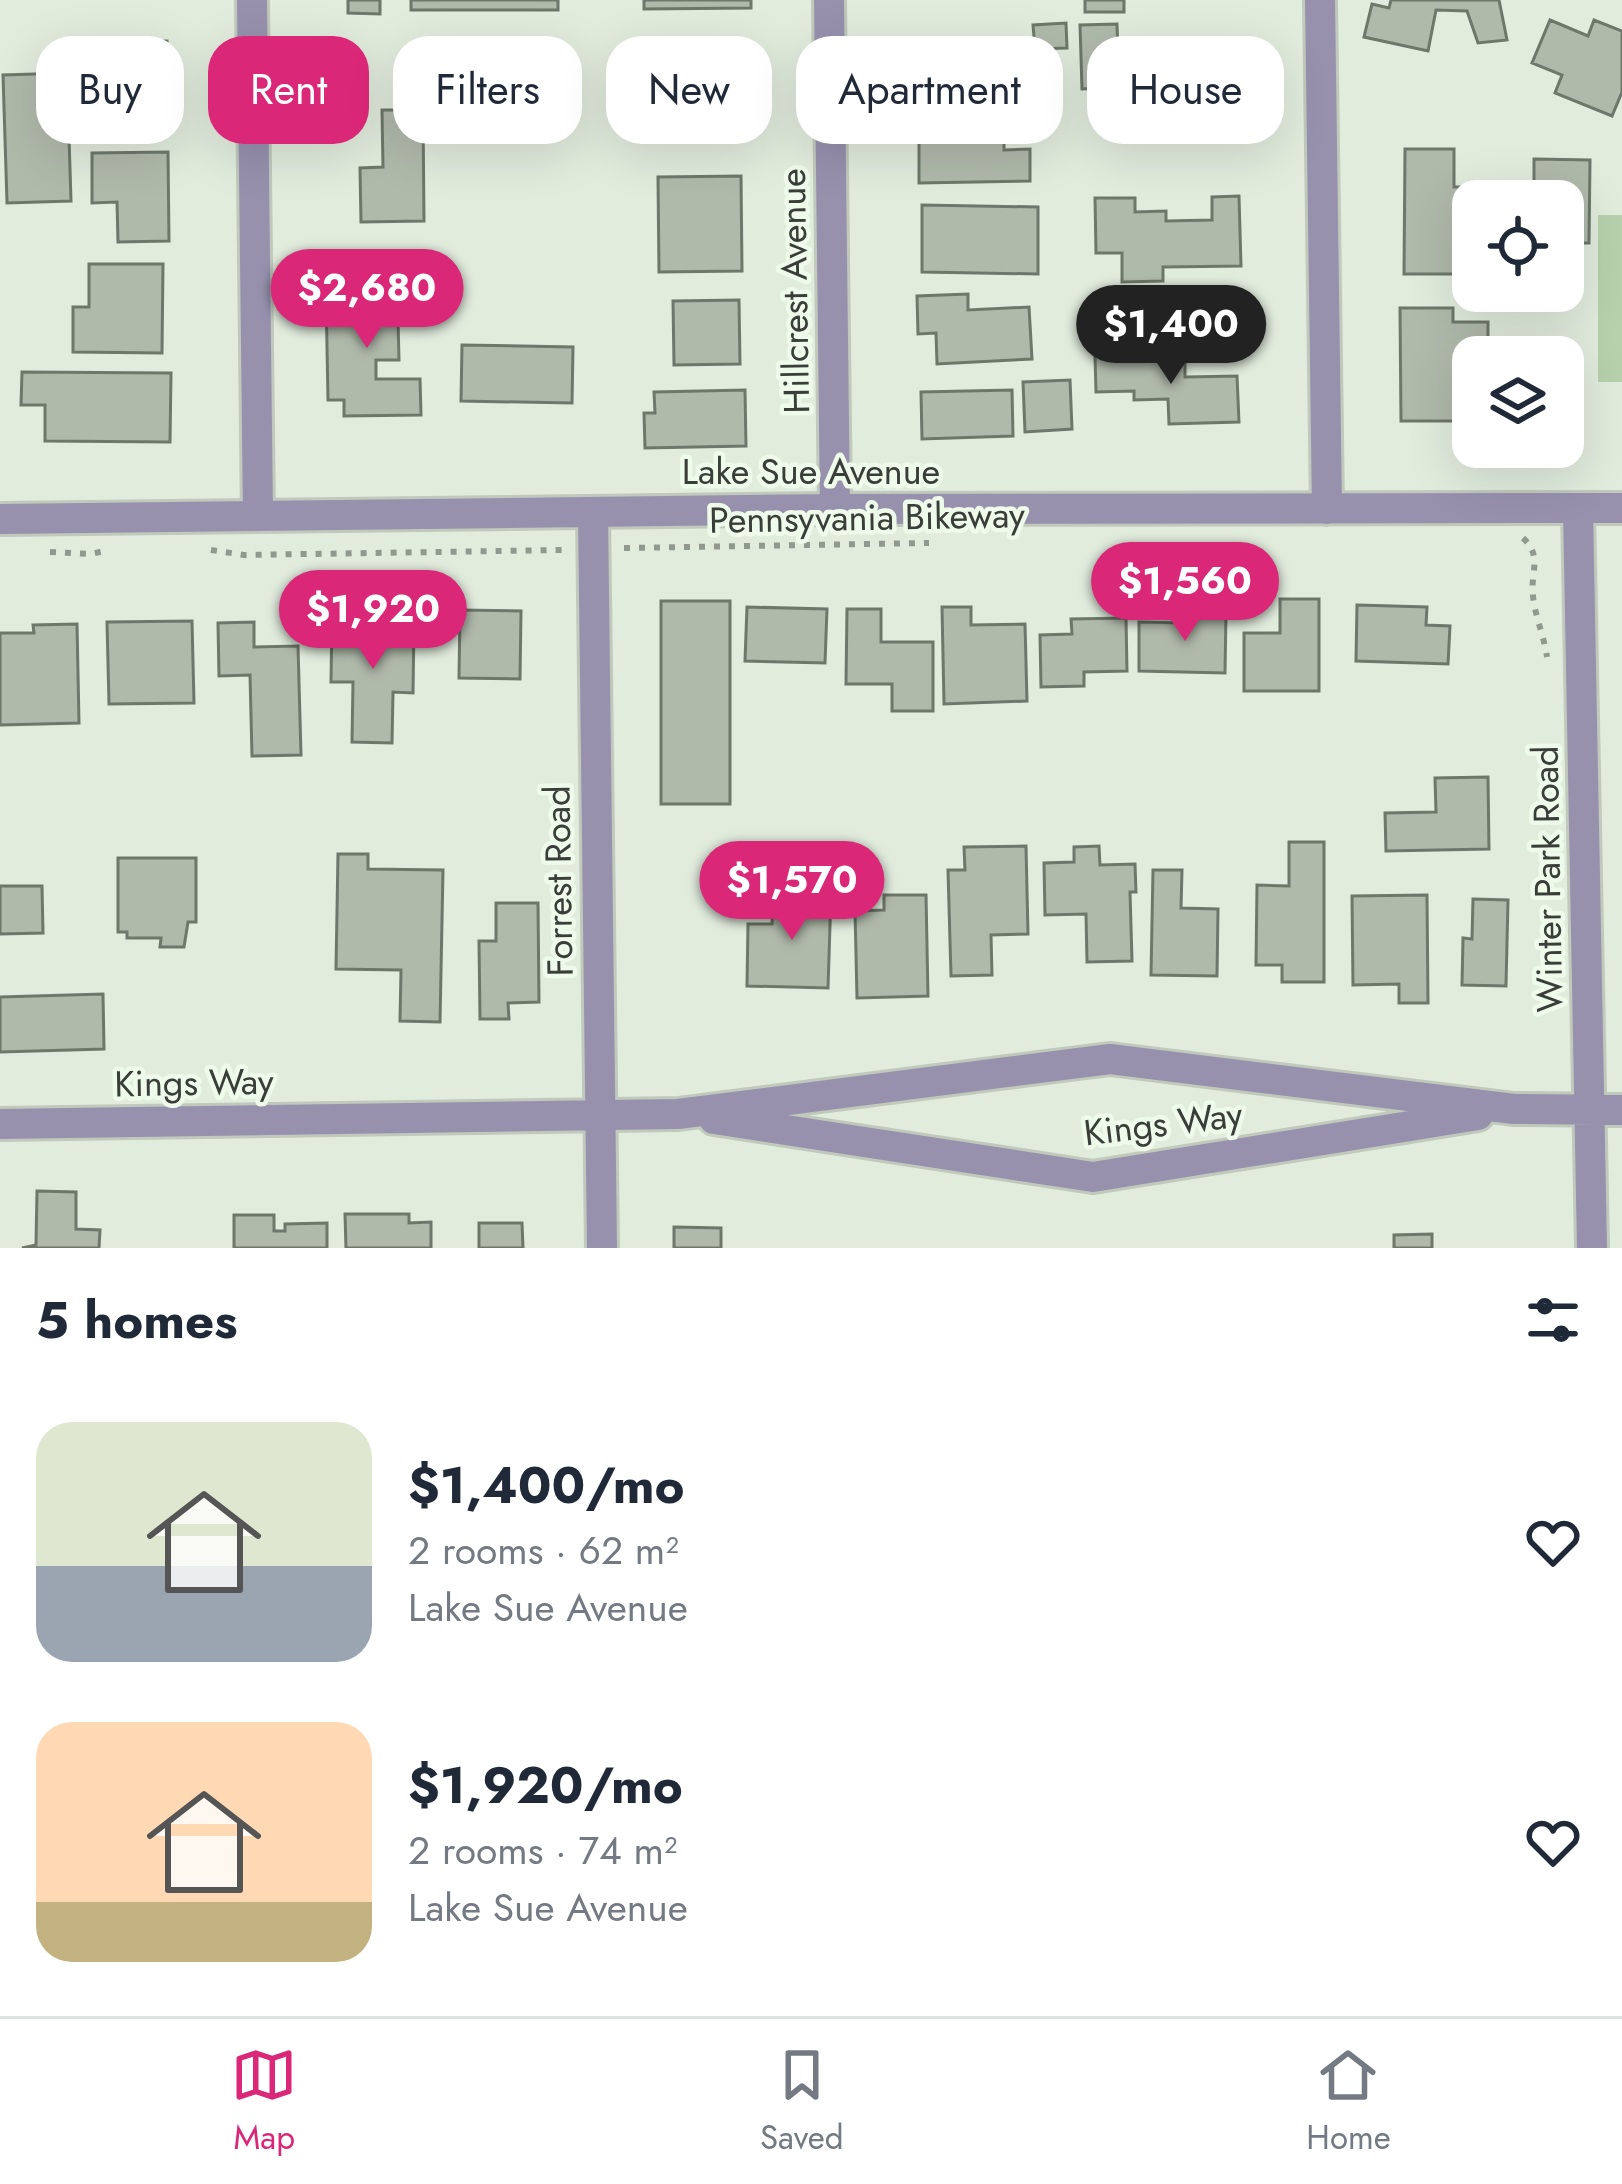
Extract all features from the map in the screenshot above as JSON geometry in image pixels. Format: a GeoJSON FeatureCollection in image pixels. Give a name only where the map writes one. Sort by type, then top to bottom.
{"type":"FeatureCollection","features":[{"type":"Feature","properties":{"kind":"street"},"geometry":{"type":"LineString","coordinates":[[252,0],[258,516]]}},
{"type":"Feature","properties":{"kind":"street","name":"Hillcrest Avenue"},"geometry":{"type":"LineString","coordinates":[[829,0],[836,509]]}},
{"type":"Feature","properties":{"kind":"street"},"geometry":{"type":"LineString","coordinates":[[1320,0],[1327,509]]}},
{"type":"Feature","properties":{"kind":"street","name":"Lake Sue Avenue"},"geometry":{"type":"LineString","coordinates":[[0,519],[836,509],[1622,508]]}},
{"type":"Feature","properties":{"kind":"street","name":"Winter Park Road"},"geometry":{"type":"LineString","coordinates":[[1578,509],[1606,1110],[1592,1248]]}},
{"type":"Feature","properties":{"kind":"street","name":"Forrest Road"},"geometry":{"type":"LineString","coordinates":[[592,512],[602,1248]]}},
{"type":"Feature","properties":{"kind":"street","name":"Kings Way"},"geometry":{"type":"LineString","coordinates":[[0,1124],[678,1114],[1110,1059],[1514,1109],[1606,1110]]}},
{"type":"Feature","properties":{"kind":"street","name":"Kings Way"},"geometry":{"type":"LineString","coordinates":[[678,1114],[1093,1177],[1514,1109]]}},
{"type":"Feature","properties":{"kind":"path"},"geometry":{"type":"LineString","coordinates":[[1518,536],[1532,547],[1536,562],[1532,597],[1548,670]]}},
{"type":"Feature","properties":{"kind":"path","name":"Pennsyvania Bikeway"},"geometry":{"type":"LineString","coordinates":[[200,549],[244,555],[937,543]]}},
{"type":"Feature","properties":{"kind":"path"},"geometry":{"type":"LineString","coordinates":[[46,551],[92,554],[128,546]]}},
{"type":"Feature","properties":{"kind":"green space"},"geometry":{"type":"Polygon","coordinates":[[[1598,215],[1622,215],[1622,382],[1598,382],[1598,215]]]}},
{"type":"Feature","properties":{"kind":"building"},"geometry":{"type":"Polygon","coordinates":[[[348,0],[380,0],[380,14],[348,13],[348,0]]]}},
{"type":"Feature","properties":{"kind":"building"},"geometry":{"type":"Polygon","coordinates":[[[411,0],[558,0],[558,10],[411,10],[411,0]]]}},
{"type":"Feature","properties":{"kind":"building"},"geometry":{"type":"Polygon","coordinates":[[[644,0],[751,0],[751,8],[644,9],[644,0]]]}},
{"type":"Feature","properties":{"kind":"building"},"geometry":{"type":"Polygon","coordinates":[[[1085,0],[1124,0],[1124,12],[1085,12],[1085,0]]]}},
{"type":"Feature","properties":{"kind":"building"},"geometry":{"type":"Polygon","coordinates":[[[1391,0],[1499,0],[1507,40],[1478,43],[1467,11],[1436,10],[1428,51],[1364,37],[1372,4],[1389,8],[1391,0]]]}},
{"type":"Feature","properties":{"kind":"building"},"geometry":{"type":"Polygon","coordinates":[[[1550,20],[1588,36],[1594,20],[1622,31],[1622,92],[1612,116],[1555,93],[1562,75],[1532,63],[1550,20]]]}},
{"type":"Feature","properties":{"kind":"building"},"geometry":{"type":"Polygon","coordinates":[[[1066,23],[1067,48],[1063,48],[1063,36],[1034,36],[1033,25],[1066,23]]]}},
{"type":"Feature","properties":{"kind":"building"},"geometry":{"type":"Polygon","coordinates":[[[1117,24],[1117,36],[1087,36],[1087,89],[1082,89],[1080,25],[1117,24]]]}},
{"type":"Feature","properties":{"kind":"building"},"geometry":{"type":"Polygon","coordinates":[[[36,74],[36,144],[69,144],[71,201],[7,203],[3,75],[36,74]]]}},
{"type":"Feature","properties":{"kind":"building"},"geometry":{"type":"Polygon","coordinates":[[[382,110],[393,110],[393,144],[423,144],[424,221],[361,222],[360,168],[383,167],[382,110]]]}},
{"type":"Feature","properties":{"kind":"building"},"geometry":{"type":"Polygon","coordinates":[[[919,144],[1004,144],[1004,150],[1030,149],[1030,181],[919,183],[919,144]]]}},
{"type":"Feature","properties":{"kind":"building"},"geometry":{"type":"Polygon","coordinates":[[[1405,149],[1454,149],[1452,274],[1404,274],[1405,149]]]}},
{"type":"Feature","properties":{"kind":"building"},"geometry":{"type":"Polygon","coordinates":[[[168,152],[169,241],[118,242],[117,202],[92,203],[92,153],[168,152]]]}},
{"type":"Feature","properties":{"kind":"building"},"geometry":{"type":"Polygon","coordinates":[[[1534,159],[1590,160],[1589,243],[1584,243],[1584,180],[1534,180],[1534,159]]]}},
{"type":"Feature","properties":{"kind":"building"},"geometry":{"type":"Polygon","coordinates":[[[741,176],[742,271],[659,272],[658,177],[741,176]]]}},
{"type":"Feature","properties":{"kind":"building"},"geometry":{"type":"Polygon","coordinates":[[[1239,196],[1241,266],[1163,267],[1163,281],[1122,282],[1122,253],[1096,253],[1095,198],[1135,198],[1135,212],[1166,211],[1166,221],[1212,220],[1212,197],[1239,196]]]}},
{"type":"Feature","properties":{"kind":"building"},"geometry":{"type":"Polygon","coordinates":[[[922,205],[1038,207],[1038,274],[922,272],[922,205]]]}},
{"type":"Feature","properties":{"kind":"building"},"geometry":{"type":"Polygon","coordinates":[[[89,264],[163,264],[162,353],[73,352],[73,307],[89,307],[89,264]]]}},
{"type":"Feature","properties":{"kind":"building"},"geometry":{"type":"Polygon","coordinates":[[[397,280],[399,360],[376,360],[376,379],[420,379],[421,415],[344,416],[344,400],[328,400],[326,293],[349,293],[348,281],[397,280]]]}},
{"type":"Feature","properties":{"kind":"building"},"geometry":{"type":"Polygon","coordinates":[[[968,294],[968,310],[1029,307],[1032,359],[937,364],[936,333],[918,334],[917,296],[968,294]]]}},
{"type":"Feature","properties":{"kind":"building"},"geometry":{"type":"Polygon","coordinates":[[[739,300],[740,364],[674,365],[673,301],[739,300]]]}},
{"type":"Feature","properties":{"kind":"building"},"geometry":{"type":"Polygon","coordinates":[[[1400,308],[1452,308],[1453,322],[1488,322],[1488,336],[1452,336],[1452,421],[1401,421],[1400,308]]]}},
{"type":"Feature","properties":{"kind":"building"},"geometry":{"type":"Polygon","coordinates":[[[462,345],[573,347],[572,403],[461,401],[462,345]]]}},
{"type":"Feature","properties":{"kind":"building"},"geometry":{"type":"Polygon","coordinates":[[[1185,354],[1185,377],[1237,376],[1239,422],[1169,424],[1168,399],[1134,400],[1134,391],[1096,392],[1095,356],[1185,354]]]}},
{"type":"Feature","properties":{"kind":"building"},"geometry":{"type":"Polygon","coordinates":[[[22,372],[171,373],[170,442],[45,441],[45,405],[21,405],[22,372]]]}},
{"type":"Feature","properties":{"kind":"building"},"geometry":{"type":"Polygon","coordinates":[[[1070,380],[1072,429],[1025,432],[1023,382],[1070,380]]]}},
{"type":"Feature","properties":{"kind":"building"},"geometry":{"type":"Polygon","coordinates":[[[745,390],[746,446],[645,448],[644,413],[655,413],[654,392],[745,390]]]}},
{"type":"Feature","properties":{"kind":"building"},"geometry":{"type":"Polygon","coordinates":[[[1012,390],[1013,436],[922,439],[921,392],[1012,390]]]}},
{"type":"Feature","properties":{"kind":"building"},"geometry":{"type":"Polygon","coordinates":[[[1280,599],[1319,599],[1319,691],[1244,691],[1244,633],[1280,633],[1280,599]]]}},
{"type":"Feature","properties":{"kind":"building"},"geometry":{"type":"Polygon","coordinates":[[[661,601],[730,601],[730,804],[661,804],[661,601]]]}},
{"type":"Feature","properties":{"kind":"building"},"geometry":{"type":"Polygon","coordinates":[[[1357,605],[1427,607],[1426,625],[1450,626],[1448,664],[1356,661],[1357,605]]]}},
{"type":"Feature","properties":{"kind":"building"},"geometry":{"type":"Polygon","coordinates":[[[747,607],[827,609],[825,663],[745,661],[747,607]]]}},
{"type":"Feature","properties":{"kind":"building"},"geometry":{"type":"Polygon","coordinates":[[[942,607],[971,607],[971,625],[1025,624],[1027,701],[944,704],[942,607]]]}},
{"type":"Feature","properties":{"kind":"building"},"geometry":{"type":"Polygon","coordinates":[[[847,609],[881,609],[881,642],[933,642],[933,711],[892,711],[892,684],[846,684],[847,609]]]}},
{"type":"Feature","properties":{"kind":"building"},"geometry":{"type":"Polygon","coordinates":[[[460,610],[521,611],[520,679],[459,678],[460,610]]]}},
{"type":"Feature","properties":{"kind":"building"},"geometry":{"type":"Polygon","coordinates":[[[1184,611],[1226,612],[1225,673],[1139,671],[1139,622],[1184,623],[1184,611]]]}},
{"type":"Feature","properties":{"kind":"building"},"geometry":{"type":"Polygon","coordinates":[[[332,617],[362,617],[362,624],[414,625],[413,693],[393,692],[392,743],[352,742],[353,682],[331,682],[332,617]]]}},
{"type":"Feature","properties":{"kind":"building"},"geometry":{"type":"Polygon","coordinates":[[[1126,618],[1127,671],[1084,672],[1084,686],[1041,687],[1040,635],[1072,634],[1071,619],[1126,618]]]}},
{"type":"Feature","properties":{"kind":"building"},"geometry":{"type":"Polygon","coordinates":[[[192,621],[194,703],[109,704],[107,622],[192,621]]]}},
{"type":"Feature","properties":{"kind":"building"},"geometry":{"type":"Polygon","coordinates":[[[254,622],[254,647],[298,646],[301,755],[252,756],[250,675],[219,676],[218,623],[254,622]]]}},
{"type":"Feature","properties":{"kind":"building"},"geometry":{"type":"Polygon","coordinates":[[[77,624],[79,723],[0,725],[0,633],[34,633],[33,625],[77,624]]]}},
{"type":"Feature","properties":{"kind":"building"},"geometry":{"type":"Polygon","coordinates":[[[1488,777],[1489,849],[1386,851],[1385,813],[1436,812],[1435,778],[1488,777]]]}},
{"type":"Feature","properties":{"kind":"building"},"geometry":{"type":"Polygon","coordinates":[[[1289,842],[1324,842],[1324,982],[1282,982],[1282,965],[1256,965],[1257,885],[1289,886],[1289,842]]]}},
{"type":"Feature","properties":{"kind":"building"},"geometry":{"type":"Polygon","coordinates":[[[1026,846],[1028,934],[991,935],[992,975],[951,976],[948,870],[965,870],[964,847],[1026,846]]]}},
{"type":"Feature","properties":{"kind":"building"},"geometry":{"type":"Polygon","coordinates":[[[1099,846],[1100,865],[1135,864],[1136,892],[1130,892],[1132,961],[1087,962],[1086,914],[1045,915],[1044,863],[1074,862],[1074,847],[1099,846]]]}},
{"type":"Feature","properties":{"kind":"building"},"geometry":{"type":"Polygon","coordinates":[[[338,854],[368,854],[368,869],[443,870],[440,1022],[400,1021],[401,970],[336,969],[338,854]]]}},
{"type":"Feature","properties":{"kind":"building"},"geometry":{"type":"Polygon","coordinates":[[[118,858],[196,858],[196,922],[188,922],[184,947],[160,947],[161,938],[127,938],[127,932],[118,932],[118,858]]]}},
{"type":"Feature","properties":{"kind":"building"},"geometry":{"type":"Polygon","coordinates":[[[1153,870],[1182,870],[1181,908],[1218,909],[1217,976],[1151,975],[1153,870]]]}},
{"type":"Feature","properties":{"kind":"building"},"geometry":{"type":"Polygon","coordinates":[[[0,886],[42,886],[43,933],[0,934],[0,886]]]}},
{"type":"Feature","properties":{"kind":"building"},"geometry":{"type":"Polygon","coordinates":[[[773,893],[831,894],[828,988],[747,986],[748,924],[772,924],[773,893]]]}},
{"type":"Feature","properties":{"kind":"building"},"geometry":{"type":"Polygon","coordinates":[[[884,895],[926,895],[928,996],[857,998],[855,911],[884,910],[884,895]]]}},
{"type":"Feature","properties":{"kind":"building"},"geometry":{"type":"Polygon","coordinates":[[[1427,895],[1428,1003],[1399,1003],[1399,984],[1353,985],[1352,896],[1427,895]]]}},
{"type":"Feature","properties":{"kind":"building"},"geometry":{"type":"Polygon","coordinates":[[[1473,899],[1508,900],[1506,986],[1462,985],[1463,938],[1472,939],[1473,899]]]}},
{"type":"Feature","properties":{"kind":"building"},"geometry":{"type":"Polygon","coordinates":[[[496,903],[538,903],[539,1002],[508,1003],[509,1019],[480,1019],[479,941],[496,941],[496,903]]]}},
{"type":"Feature","properties":{"kind":"building"},"geometry":{"type":"Polygon","coordinates":[[[103,994],[104,1049],[0,1052],[0,997],[103,994]]]}},
{"type":"Feature","properties":{"kind":"building"},"geometry":{"type":"Polygon","coordinates":[[[37,1191],[76,1192],[76,1229],[100,1230],[99,1248],[22,1248],[36,1245],[37,1191]]]}},
{"type":"Feature","properties":{"kind":"building"},"geometry":{"type":"Polygon","coordinates":[[[345,1214],[409,1214],[409,1223],[431,1222],[431,1248],[346,1248],[345,1214]]]}},
{"type":"Feature","properties":{"kind":"building"},"geometry":{"type":"Polygon","coordinates":[[[234,1215],[274,1215],[274,1231],[285,1231],[285,1224],[327,1223],[327,1248],[234,1248],[234,1215]]]}},
{"type":"Feature","properties":{"kind":"building"},"geometry":{"type":"Polygon","coordinates":[[[479,1223],[522,1223],[523,1248],[479,1248],[479,1223]]]}},
{"type":"Feature","properties":{"kind":"building"},"geometry":{"type":"Polygon","coordinates":[[[674,1227],[721,1228],[721,1248],[674,1248],[674,1227]]]}},
{"type":"Feature","properties":{"kind":"building"},"geometry":{"type":"Polygon","coordinates":[[[1432,1234],[1432,1248],[1394,1248],[1394,1235],[1432,1234]]]}}]}
